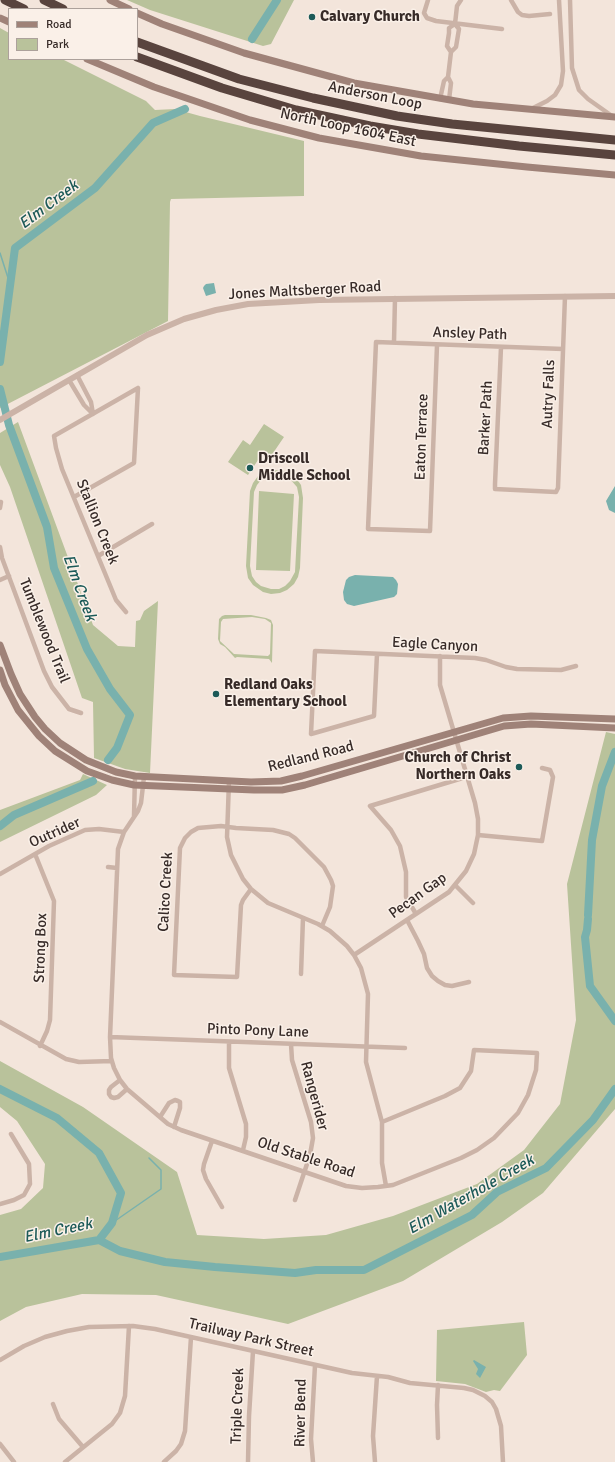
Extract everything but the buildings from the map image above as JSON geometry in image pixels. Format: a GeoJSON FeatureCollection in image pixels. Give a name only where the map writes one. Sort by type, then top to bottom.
{"type":"FeatureCollection","features":[{"type":"Feature","properties":{"kind":"highway"},"geometry":{"type":"LineString","coordinates":[[5,0],[22,8]]}},
{"type":"Feature","properties":{"kind":"highway"},"geometry":{"type":"LineString","coordinates":[[44,0],[61,8]]}},
{"type":"Feature","properties":{"kind":"highway","name":"Anderson Loop"},"geometry":{"type":"LineString","coordinates":[[138,42],[239,79],[313,98],[397,116],[452,124],[615,140]]}},
{"type":"Feature","properties":{"kind":"highway","name":"Anderson Loop"},"geometry":{"type":"LineString","coordinates":[[138,57],[222,88],[296,110],[370,126],[418,134],[519,146],[615,155]]}},
{"type":"Feature","properties":{"kind":"main road"},"geometry":{"type":"LineString","coordinates":[[110,0],[127,8]]}},
{"type":"Feature","properties":{"kind":"main road"},"geometry":{"type":"LineString","coordinates":[[138,12],[162,24],[244,53],[354,83],[473,104],[614,117]]}},
{"type":"Feature","properties":{"kind":"main road","name":"North Loop 1604 East"},"geometry":{"type":"LineString","coordinates":[[89,60],[154,87],[250,120],[319,138],[421,156],[527,168],[615,175]]}},
{"type":"Feature","properties":{"kind":"main road","name":"Redland Road"},"geometry":{"type":"LineString","coordinates":[[0,645],[20,694],[45,729],[60,743],[86,760],[116,772],[135,776],[270,782],[302,776],[453,731],[503,718],[521,716],[615,719]]}},
{"type":"Feature","properties":{"kind":"main road","name":"Redland Road"},"geometry":{"type":"LineString","coordinates":[[0,670],[18,710],[39,736],[55,751],[87,771],[112,780],[134,785],[282,790],[305,785],[504,726],[521,724],[615,728]]}},
{"type":"Feature","properties":{"kind":"street"},"geometry":{"type":"LineString","coordinates":[[428,0],[424,13],[427,18],[436,21],[502,29]]}},
{"type":"Feature","properties":{"kind":"street"},"geometry":{"type":"LineString","coordinates":[[449,100],[451,83],[448,77],[451,52],[456,47],[459,35],[459,29],[455,23],[457,6],[461,0]]}},
{"type":"Feature","properties":{"kind":"street"},"geometry":{"type":"LineString","coordinates":[[511,0],[518,12],[522,15],[550,14]]}},
{"type":"Feature","properties":{"kind":"street"},"geometry":{"type":"LineString","coordinates":[[529,110],[548,101],[561,85],[563,71],[560,0]]}},
{"type":"Feature","properties":{"kind":"street"},"geometry":{"type":"LineString","coordinates":[[570,0],[572,68],[579,90],[614,117]]}},
{"type":"Feature","properties":{"kind":"street"},"geometry":{"type":"LineString","coordinates":[[451,52],[447,46],[449,28],[455,23]]}},
{"type":"Feature","properties":{"kind":"street"},"geometry":{"type":"LineString","coordinates":[[449,33],[459,35]]}},
{"type":"Feature","properties":{"kind":"street"},"geometry":{"type":"LineString","coordinates":[[440,98],[444,81],[448,77]]}},
{"type":"Feature","properties":{"kind":"street","name":"Autry Falls"},"geometry":{"type":"LineString","coordinates":[[556,492],[558,488],[565,296]]}},
{"type":"Feature","properties":{"kind":"street","name":"Jones Maltsberger Road"},"geometry":{"type":"LineString","coordinates":[[0,420],[147,335],[165,326],[205,312],[268,302],[395,298],[615,296]]}},
{"type":"Feature","properties":{"kind":"street"},"geometry":{"type":"LineString","coordinates":[[394,342],[395,298]]}},
{"type":"Feature","properties":{"kind":"street","name":"Ansley Path"},"geometry":{"type":"LineString","coordinates":[[430,531],[368,529],[376,342],[563,349]]}},
{"type":"Feature","properties":{"kind":"street","name":"Eaton Terrace"},"geometry":{"type":"LineString","coordinates":[[430,531],[437,345]]}},
{"type":"Feature","properties":{"kind":"street","name":"Barker Path"},"geometry":{"type":"LineString","coordinates":[[501,347],[494,484],[495,489],[556,492]]}},
{"type":"Feature","properties":{"kind":"street"},"geometry":{"type":"LineString","coordinates":[[77,375],[91,402],[93,414]]}},
{"type":"Feature","properties":{"kind":"street"},"geometry":{"type":"LineString","coordinates":[[69,380],[84,405],[93,414]]}},
{"type":"Feature","properties":{"kind":"street"},"geometry":{"type":"LineString","coordinates":[[74,497],[134,463],[138,388],[93,414]]}},
{"type":"Feature","properties":{"kind":"street","name":"Stallion Creek"},"geometry":{"type":"LineString","coordinates":[[93,414],[54,436],[58,458],[98,556],[116,600],[126,612]]}},
{"type":"Feature","properties":{"kind":"street"},"geometry":{"type":"LineString","coordinates":[[0,508],[1,502]]}},
{"type":"Feature","properties":{"kind":"street"},"geometry":{"type":"LineString","coordinates":[[98,556],[152,524]]}},
{"type":"Feature","properties":{"kind":"street","name":"Tumblewood Trail"},"geometry":{"type":"LineString","coordinates":[[0,547],[2,558],[44,671],[52,687],[69,709],[81,713]]}},
{"type":"Feature","properties":{"kind":"street"},"geometry":{"type":"LineString","coordinates":[[0,580],[9,576]]}},
{"type":"Feature","properties":{"kind":"street","name":"Eagle Canyon"},"geometry":{"type":"LineString","coordinates":[[377,654],[374,716],[311,734],[315,651],[440,656],[480,659],[517,669],[561,670],[576,666]]}},
{"type":"Feature","properties":{"kind":"street","name":"Pecan Gap"},"geometry":{"type":"LineString","coordinates":[[354,955],[441,898],[455,885],[470,863],[478,835],[478,819],[475,804],[440,685],[440,656]]}},
{"type":"Feature","properties":{"kind":"street"},"geometry":{"type":"LineString","coordinates":[[12,698],[20,694]]}},
{"type":"Feature","properties":{"kind":"street"},"geometry":{"type":"LineString","coordinates":[[39,736],[45,729]]}},
{"type":"Feature","properties":{"kind":"street"},"geometry":{"type":"LineString","coordinates":[[478,835],[542,841],[553,777],[550,770],[542,768]]}},
{"type":"Feature","properties":{"kind":"street"},"geometry":{"type":"LineString","coordinates":[[134,816],[135,776]]}},
{"type":"Feature","properties":{"kind":"street","name":"Old Stable Road"},"geometry":{"type":"LineString","coordinates":[[144,777],[141,804],[124,832],[118,849],[110,1037],[112,1061],[120,1080],[127,1089],[174,1127],[305,1172],[353,1187],[362,1188],[386,1186],[461,1158],[477,1150],[502,1131],[518,1113],[528,1095],[536,1070],[537,1053],[474,1050],[471,1071],[460,1088],[446,1096],[382,1122]]}},
{"type":"Feature","properties":{"kind":"street"},"geometry":{"type":"LineString","coordinates":[[416,914],[406,897],[406,872],[400,846],[391,830],[370,806],[466,777]]}},
{"type":"Feature","properties":{"kind":"street"},"geometry":{"type":"LineString","coordinates":[[229,781],[227,837],[230,855],[238,872],[251,889],[268,903],[322,926],[337,937],[354,955],[361,968],[368,994],[366,1047],[367,1067],[382,1122],[382,1163],[386,1186]]}},
{"type":"Feature","properties":{"kind":"street"},"geometry":{"type":"LineString","coordinates":[[270,782],[271,790]]}},
{"type":"Feature","properties":{"kind":"street","name":"Calico Creek"},"geometry":{"type":"LineString","coordinates":[[251,889],[241,905],[237,977],[174,975],[180,848],[191,832],[198,828],[221,826],[273,830],[289,834],[295,838],[324,867],[331,880],[332,894],[330,907],[322,926]]}},
{"type":"Feature","properties":{"kind":"street","name":"Outrider"},"geometry":{"type":"LineString","coordinates":[[0,874],[56,842],[85,830],[99,829],[124,832]]}},
{"type":"Feature","properties":{"kind":"street","name":"Strong Box"},"geometry":{"type":"LineString","coordinates":[[35,854],[54,901],[50,1020],[40,1046]]}},
{"type":"Feature","properties":{"kind":"street"},"geometry":{"type":"LineString","coordinates":[[108,867],[117,868]]}},
{"type":"Feature","properties":{"kind":"street"},"geometry":{"type":"LineString","coordinates":[[455,885],[473,903]]}},
{"type":"Feature","properties":{"kind":"street"},"geometry":{"type":"LineString","coordinates":[[301,974],[303,918]]}},
{"type":"Feature","properties":{"kind":"street"},"geometry":{"type":"LineString","coordinates":[[407,920],[424,954],[432,976],[445,985],[458,985],[469,982]]}},
{"type":"Feature","properties":{"kind":"street"},"geometry":{"type":"LineString","coordinates":[[0,1022],[62,1058],[70,1060],[112,1061]]}},
{"type":"Feature","properties":{"kind":"street","name":"Pinto Pony Lane"},"geometry":{"type":"LineString","coordinates":[[110,1037],[405,1048]]}},
{"type":"Feature","properties":{"kind":"street"},"geometry":{"type":"LineString","coordinates":[[229,1042],[229,1068],[246,1124],[246,1137],[243,1150]]}},
{"type":"Feature","properties":{"kind":"street","name":"Rangerider"},"geometry":{"type":"LineString","coordinates":[[291,1044],[292,1060],[313,1133],[312,1150],[295,1200]]}},
{"type":"Feature","properties":{"kind":"street"},"geometry":{"type":"LineString","coordinates":[[120,1080],[111,1087],[109,1094],[111,1097],[118,1097],[127,1089]]}},
{"type":"Feature","properties":{"kind":"street"},"geometry":{"type":"LineString","coordinates":[[160,1117],[169,1103],[175,1100],[180,1102],[180,1108],[174,1127]]}},
{"type":"Feature","properties":{"kind":"street"},"geometry":{"type":"LineString","coordinates":[[0,1204],[24,1195],[30,1184],[29,1164],[11,1134]]}},
{"type":"Feature","properties":{"kind":"street"},"geometry":{"type":"LineString","coordinates":[[212,1141],[203,1170],[206,1179],[222,1207]]}},
{"type":"Feature","properties":{"kind":"street"},"geometry":{"type":"LineString","coordinates":[[65,1462],[112,1424],[122,1409],[125,1396],[129,1326]]}},
{"type":"Feature","properties":{"kind":"street","name":"Trailway Park Street"},"geometry":{"type":"LineString","coordinates":[[0,1360],[24,1346],[45,1337],[67,1331],[89,1327],[129,1326],[155,1329],[361,1375],[388,1377],[410,1383],[464,1388],[473,1390],[492,1402],[495,1407],[500,1417],[503,1462]]}},
{"type":"Feature","properties":{"kind":"street"},"geometry":{"type":"LineString","coordinates":[[164,1462],[181,1444],[185,1431],[190,1337]]}},
{"type":"Feature","properties":{"kind":"street","name":"Triple Creek"},"geometry":{"type":"LineString","coordinates":[[248,1462],[253,1351]]}},
{"type":"Feature","properties":{"kind":"street","name":"River Bend"},"geometry":{"type":"LineString","coordinates":[[313,1462],[311,1438],[315,1365]]}},
{"type":"Feature","properties":{"kind":"street"},"geometry":{"type":"LineString","coordinates":[[375,1462],[373,1436],[376,1376]]}},
{"type":"Feature","properties":{"kind":"street"},"geometry":{"type":"LineString","coordinates":[[438,1385],[438,1438]]}},
{"type":"Feature","properties":{"kind":"street"},"geometry":{"type":"LineString","coordinates":[[54,1404],[59,1419],[83,1447]]}},
{"type":"Feature","properties":{"kind":"street"},"geometry":{"type":"LineString","coordinates":[[0,1444],[14,1462]]}},
{"type":"Feature","properties":{"kind":"green space"},"geometry":{"type":"Polygon","coordinates":[[[127,0],[294,0],[271,44],[263,46],[150,10],[127,0]]]}},
{"type":"Feature","properties":{"kind":"green space"},"geometry":{"type":"Polygon","coordinates":[[[0,28],[8,32],[8,60],[64,60],[146,101],[155,110],[175,109],[304,141],[304,196],[171,199],[168,321],[0,408],[0,28]]]}},
{"type":"Feature","properties":{"kind":"green space"},"geometry":{"type":"Polygon","coordinates":[[[18,422],[93,625],[118,646],[135,647],[136,621],[140,620],[144,611],[158,601],[150,773],[125,769],[94,758],[93,702],[82,698],[10,487],[0,465],[0,433],[18,422]]]}},
{"type":"Feature","properties":{"kind":"green space"},"geometry":{"type":"Polygon","coordinates":[[[264,424],[284,437],[269,459],[262,454],[248,475],[228,462],[243,440],[250,445],[264,424]]]}},
{"type":"Feature","properties":{"kind":"green space"},"geometry":{"type":"Polygon","coordinates":[[[273,470],[286,471],[296,478],[301,485],[303,498],[300,568],[298,577],[294,584],[287,590],[280,593],[271,594],[263,592],[253,585],[248,578],[246,566],[250,491],[258,476],[273,470]],[[274,474],[267,476],[261,480],[254,492],[250,566],[252,576],[256,582],[261,586],[271,589],[279,589],[285,586],[295,572],[299,497],[297,487],[284,475],[274,474]]]}},
{"type":"Feature","properties":{"kind":"green space"},"geometry":{"type":"Polygon","coordinates":[[[259,491],[294,494],[290,571],[256,570],[259,491]]]}},
{"type":"Feature","properties":{"kind":"green space"},"geometry":{"type":"Polygon","coordinates":[[[251,615],[271,620],[273,625],[272,663],[269,659],[235,658],[225,647],[220,644],[218,639],[219,619],[222,616],[251,615]],[[252,617],[223,619],[221,622],[220,641],[234,654],[268,656],[270,654],[271,623],[265,619],[252,617]]]}},
{"type":"Feature","properties":{"kind":"green space"},"geometry":{"type":"Polygon","coordinates":[[[606,732],[615,734],[615,1109],[543,1193],[502,1222],[403,1281],[288,1324],[156,1295],[82,1294],[26,1307],[0,1321],[0,1215],[21,1209],[43,1188],[45,1164],[17,1121],[0,1107],[0,1061],[83,1107],[177,1172],[197,1235],[264,1239],[326,1235],[393,1216],[477,1184],[524,1150],[560,1104],[576,1020],[567,884],[606,732]]]}},
{"type":"Feature","properties":{"kind":"green space"},"geometry":{"type":"Polygon","coordinates":[[[83,774],[107,785],[96,795],[0,842],[0,810],[80,780],[83,774]]]}},
{"type":"Feature","properties":{"kind":"green space"},"geometry":{"type":"Polygon","coordinates":[[[524,1322],[527,1355],[500,1391],[494,1390],[486,1392],[465,1384],[436,1381],[437,1330],[524,1322]]]}},
{"type":"Feature","properties":{"kind":"water"},"geometry":{"type":"Polygon","coordinates":[[[214,283],[216,293],[206,296],[203,288],[204,286],[206,284],[214,283]]]}},
{"type":"Feature","properties":{"kind":"water"},"geometry":{"type":"Polygon","coordinates":[[[615,486],[615,513],[609,510],[606,501],[615,486]]]}},
{"type":"Feature","properties":{"kind":"water"},"geometry":{"type":"Polygon","coordinates":[[[355,575],[393,577],[398,584],[397,594],[394,597],[354,606],[347,604],[344,600],[343,592],[346,580],[355,575]]]}},
{"type":"Feature","properties":{"kind":"water"},"geometry":{"type":"Polygon","coordinates":[[[474,1360],[486,1367],[480,1378],[476,1374],[478,1369],[473,1361],[474,1360]]]}},
{"type":"Feature","properties":{"kind":"waterway","name":"Elm Creek"},"geometry":{"type":"LineString","coordinates":[[252,39],[277,0]]}},
{"type":"Feature","properties":{"kind":"waterway","name":"Elm Creek"},"geometry":{"type":"LineString","coordinates":[[0,362],[15,248],[95,188],[153,123],[185,109]]}},
{"type":"Feature","properties":{"kind":"waterway"},"geometry":{"type":"LineString","coordinates":[[0,253],[10,284]]}},
{"type":"Feature","properties":{"kind":"waterway","name":"Elm Creek"},"geometry":{"type":"LineString","coordinates":[[0,389],[9,425],[47,527],[54,568],[87,649],[110,689],[130,715],[117,748],[108,760]]}},
{"type":"Feature","properties":{"kind":"waterway","name":"Elm Waterhole Creek"},"geometry":{"type":"LineString","coordinates":[[588,915],[592,840],[602,786],[615,752]]}},
{"type":"Feature","properties":{"kind":"waterway","name":"Elm Creek"},"geometry":{"type":"LineString","coordinates":[[0,826],[14,815],[93,781]]}},
{"type":"Feature","properties":{"kind":"waterway","name":"Elm Waterhole Creek"},"geometry":{"type":"LineString","coordinates":[[588,919],[585,937],[590,986],[615,1021]]}},
{"type":"Feature","properties":{"kind":"waterway","name":"Elm Creek"},"geometry":{"type":"LineString","coordinates":[[0,1089],[57,1118],[99,1153],[121,1193],[112,1223],[99,1240],[0,1257]]}},
{"type":"Feature","properties":{"kind":"waterway","name":"Elm Waterhole Creek"},"geometry":{"type":"LineString","coordinates":[[99,1240],[120,1251],[165,1262],[295,1273],[316,1270],[364,1270],[472,1215],[497,1192],[546,1168],[593,1120],[615,1089]]}},
{"type":"Feature","properties":{"kind":"waterway"},"geometry":{"type":"LineString","coordinates":[[112,1223],[161,1189],[161,1170],[149,1158]]}},
{"type":"Feature","properties":{"kind":"place","name":"Calvary Church"},"geometry":{"type":"Point","coordinates":[312,17]}},
{"type":"Feature","properties":{"kind":"place","name":"Driscoll Middle School"},"geometry":{"type":"Point","coordinates":[250,468]}},
{"type":"Feature","properties":{"kind":"place","name":"Redland Oaks Elementary School"},"geometry":{"type":"Point","coordinates":[216,694]}},
{"type":"Feature","properties":{"kind":"place","name":"Church of Christ Northern Oaks"},"geometry":{"type":"Point","coordinates":[519,767]}}]}
